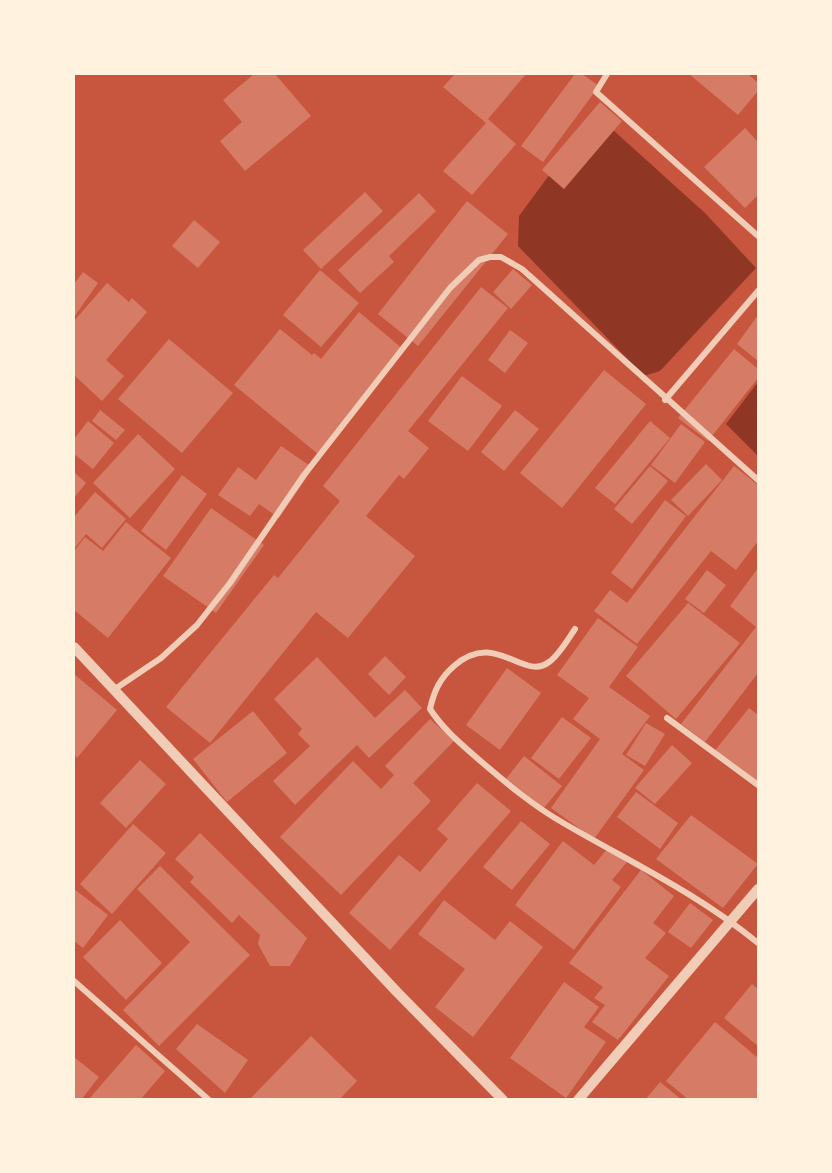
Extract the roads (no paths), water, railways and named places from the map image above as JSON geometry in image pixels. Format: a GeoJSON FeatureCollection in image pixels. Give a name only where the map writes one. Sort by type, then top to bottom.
{"type":"FeatureCollection","features":[{"type":"Feature","properties":{"kind":"street"},"geometry":{"type":"LineString","coordinates":[[607,74],[596,92],[759,236]]}},
{"type":"Feature","properties":{"kind":"street"},"geometry":{"type":"LineString","coordinates":[[115,689],[160,658],[197,625],[230,583],[304,475],[450,288],[479,260],[501,258],[522,269],[665,400],[759,480]]}},
{"type":"Feature","properties":{"kind":"street"},"geometry":{"type":"LineString","coordinates":[[665,400],[759,291]]}},
{"type":"Feature","properties":{"kind":"street"},"geometry":{"type":"LineString","coordinates":[[575,629],[549,663],[537,666],[525,665],[485,650],[466,656],[446,674],[435,690],[430,710],[440,725],[517,793],[564,824],[666,878],[732,921],[759,943]]}},
{"type":"Feature","properties":{"kind":"street"},"geometry":{"type":"LineString","coordinates":[[74,647],[396,991],[503,1100]]}},
{"type":"Feature","properties":{"kind":"street"},"geometry":{"type":"LineString","coordinates":[[667,718],[759,785]]}},
{"type":"Feature","properties":{"kind":"street"},"geometry":{"type":"LineString","coordinates":[[578,1100],[759,889]]}},
{"type":"Feature","properties":{"kind":"street"},"geometry":{"type":"LineString","coordinates":[[74,981],[209,1100]]}}]}
